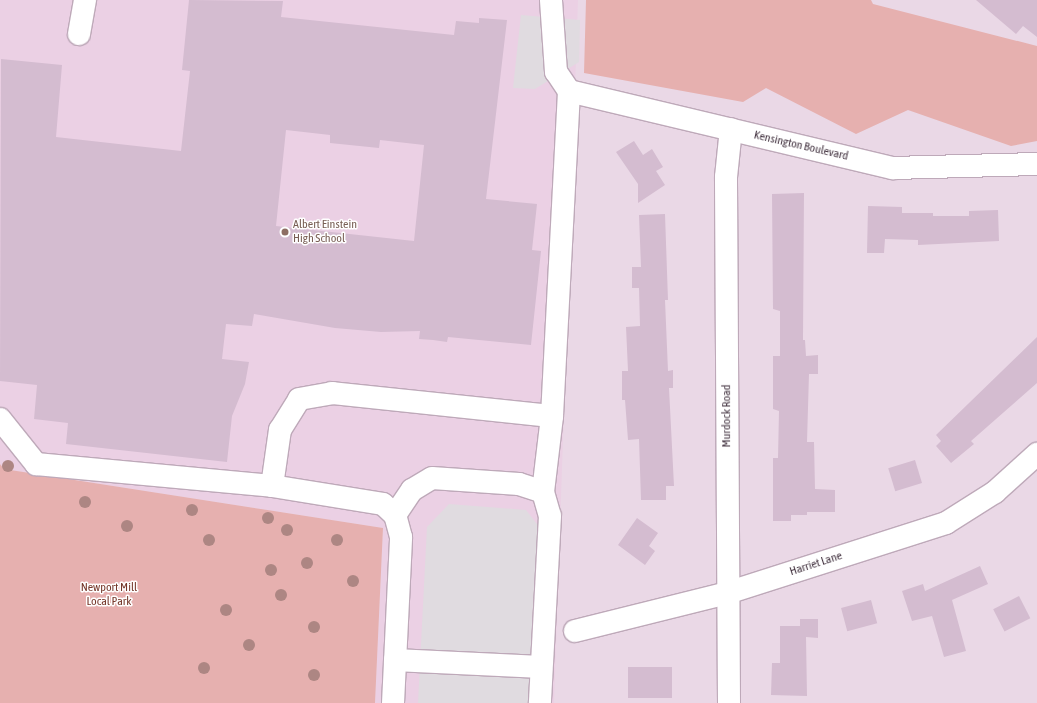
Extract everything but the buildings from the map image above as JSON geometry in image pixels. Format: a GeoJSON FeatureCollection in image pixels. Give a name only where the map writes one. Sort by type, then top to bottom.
{"type":"FeatureCollection","features":[{"type":"Feature","properties":{"kind":"street"},"geometry":{"type":"LineString","coordinates":[[79,34],[85,0]]}},
{"type":"Feature","properties":{"kind":"street"},"geometry":{"type":"LineString","coordinates":[[540,703],[550,516],[544,492],[552,416],[569,91],[556,72],[550,0]]}},
{"type":"Feature","properties":{"kind":"street","name":"Kensington Boulevard"},"geometry":{"type":"LineString","coordinates":[[569,91],[893,168],[1037,164]]}},
{"type":"Feature","properties":{"kind":"street","name":"Murdock Road"},"geometry":{"type":"LineString","coordinates":[[729,703],[727,593],[726,177],[731,129]]}},
{"type":"Feature","properties":{"kind":"street"},"geometry":{"type":"LineString","coordinates":[[272,486],[280,430],[299,399],[332,393],[552,416]]}},
{"type":"Feature","properties":{"kind":"street"},"geometry":{"type":"LineString","coordinates":[[0,419],[36,464],[272,486],[383,504],[395,515],[401,537],[393,703]]}},
{"type":"Feature","properties":{"kind":"street","name":"Harriet Lane"},"geometry":{"type":"LineString","coordinates":[[575,631],[727,593],[946,523],[995,492],[1037,454]]}},
{"type":"Feature","properties":{"kind":"street"},"geometry":{"type":"LineString","coordinates":[[395,515],[412,490],[432,478],[519,484],[544,492]]}},
{"type":"Feature","properties":{"kind":"street"},"geometry":{"type":"LineString","coordinates":[[395,660],[542,667]]}},
{"type":"Feature","properties":{"kind":"shaded area"},"geometry":{"type":"Polygon","coordinates":[[[0,0],[1037,0],[1037,703],[0,703],[0,0]]]}},
{"type":"Feature","properties":{"kind":"shaded area","name":"Albert Einstein High School"},"geometry":{"type":"Polygon","coordinates":[[[0,0],[578,0],[554,703],[375,703],[383,528],[4,469],[0,464],[0,0]]]}},
{"type":"Feature","properties":{"kind":"shaded area"},"geometry":{"type":"Polygon","coordinates":[[[521,15],[580,20],[579,62],[535,89],[513,88],[521,15]]]}},
{"type":"Feature","properties":{"kind":"shaded area"},"geometry":{"type":"Polygon","coordinates":[[[449,504],[526,510],[540,528],[531,703],[418,703],[427,527],[449,504]]]}},
{"type":"Feature","properties":{"kind":"green space"},"geometry":{"type":"Polygon","coordinates":[[[586,0],[871,0],[873,4],[1037,46],[1037,141],[1011,146],[908,110],[856,134],[766,88],[743,102],[584,73],[586,0]]]}},
{"type":"Feature","properties":{"kind":"green space","name":"Newport Mill Local Park"},"geometry":{"type":"Polygon","coordinates":[[[0,464],[4,469],[383,528],[375,703],[0,703],[0,464]]]}},
{"type":"Feature","properties":{"kind":"place","name":"Albert Einstein High School"},"geometry":{"type":"Point","coordinates":[285,232]}}]}
